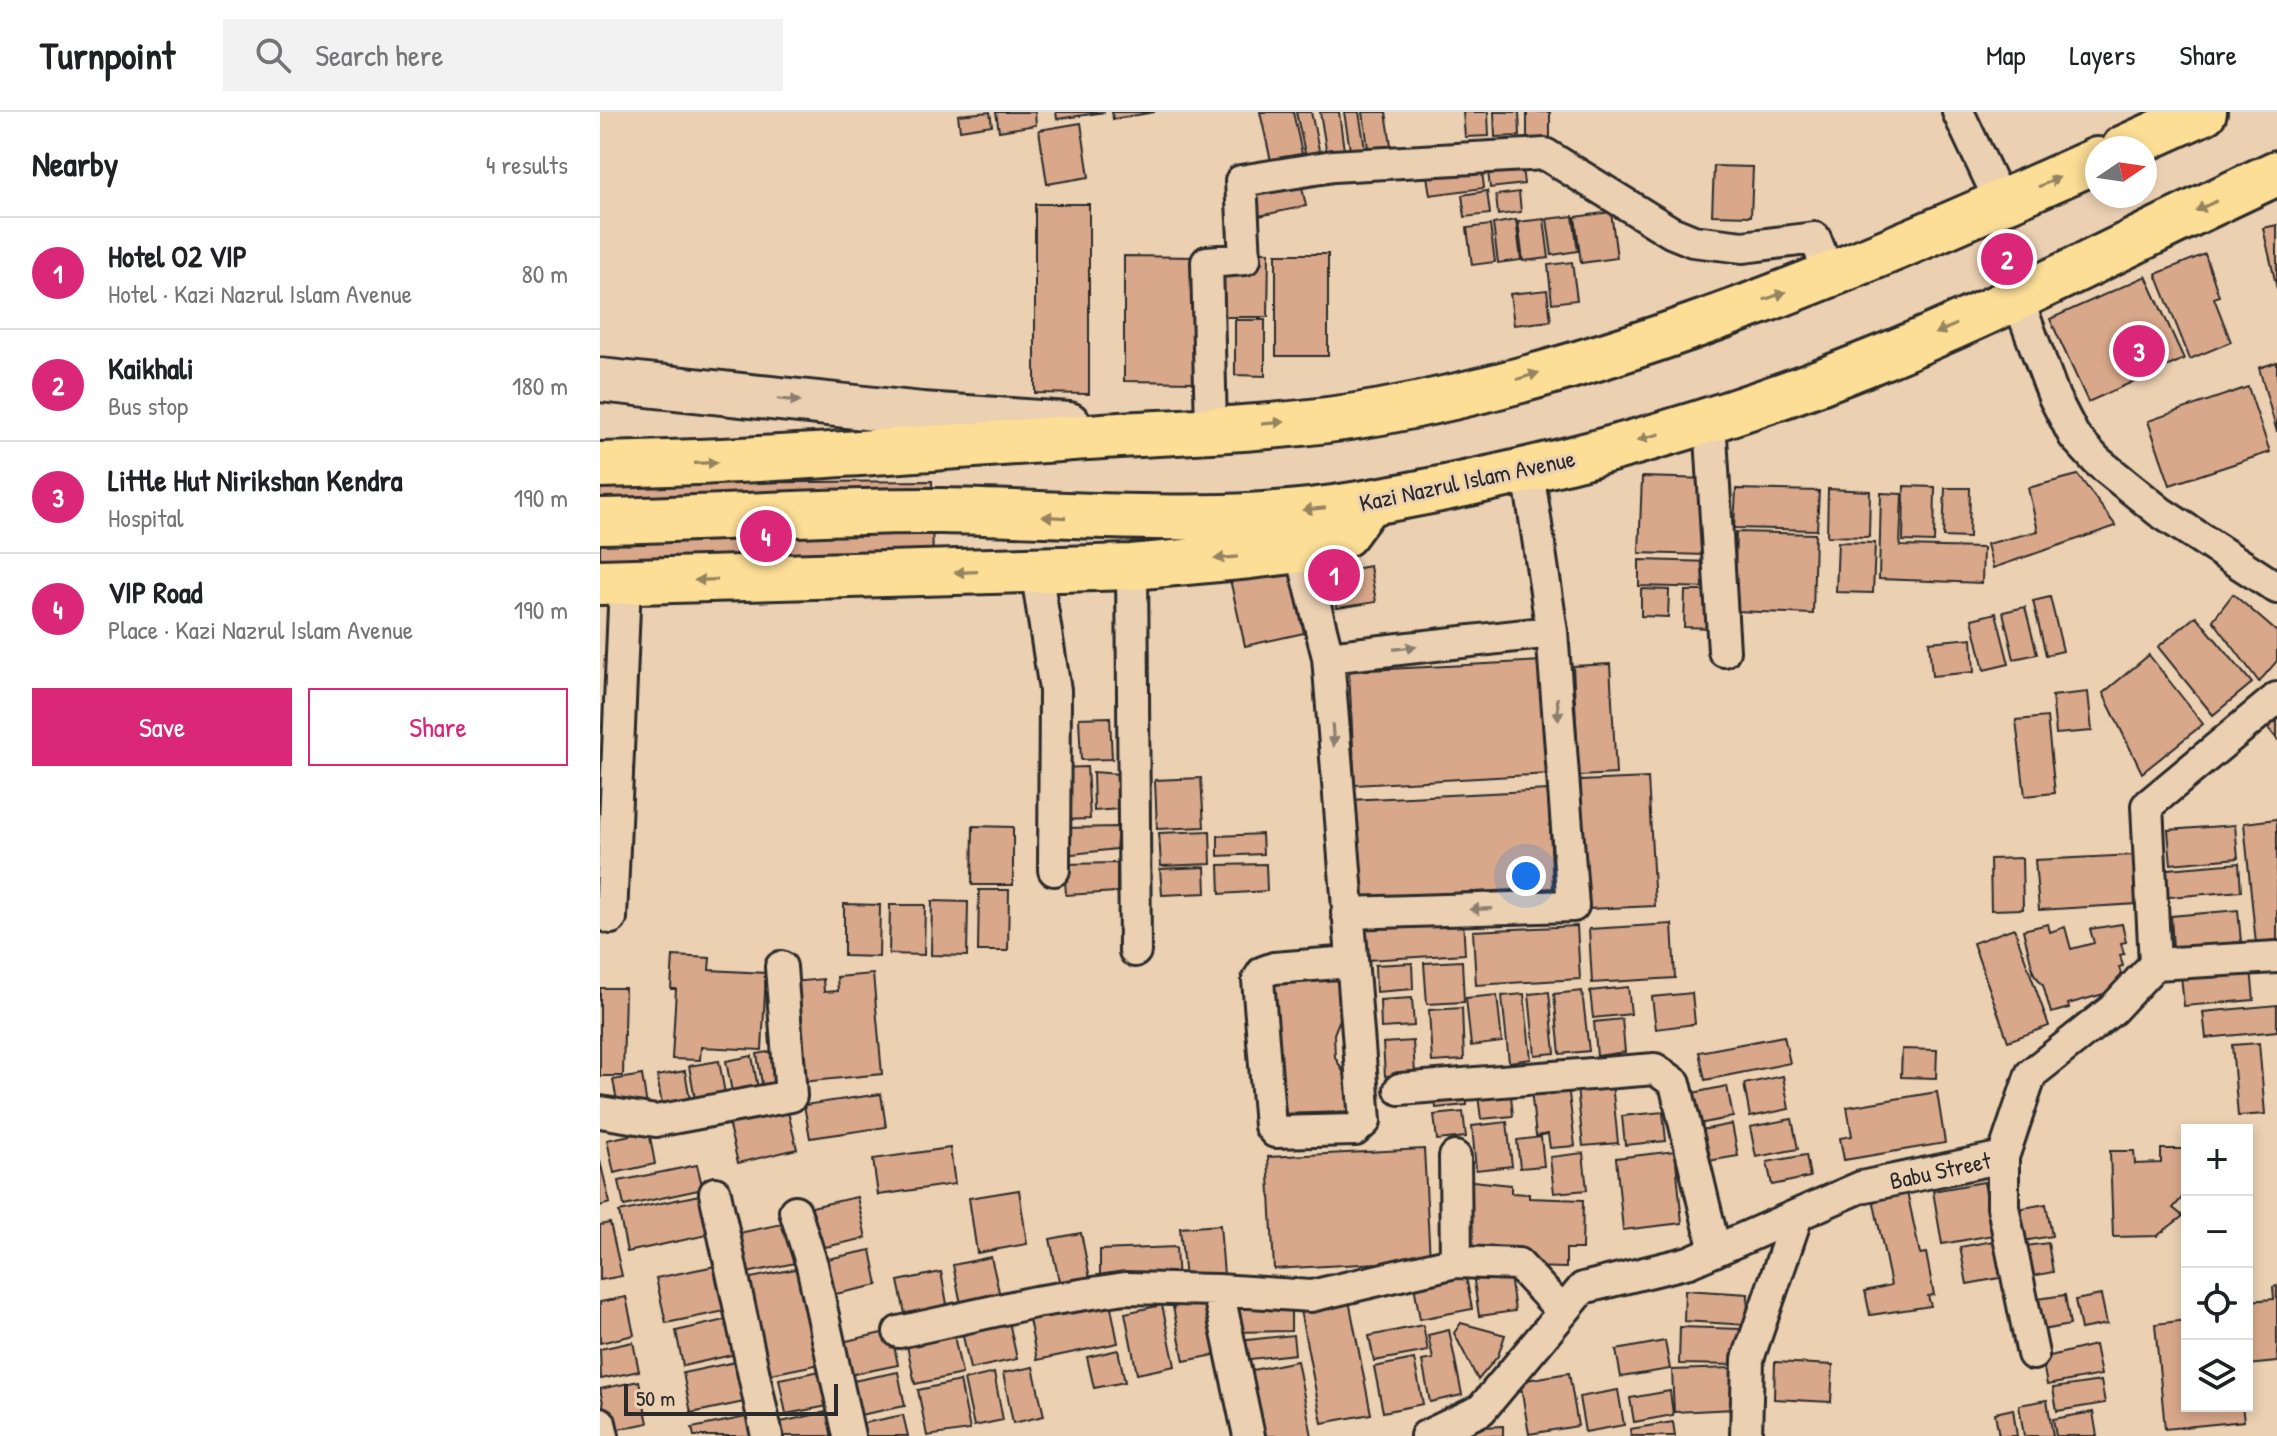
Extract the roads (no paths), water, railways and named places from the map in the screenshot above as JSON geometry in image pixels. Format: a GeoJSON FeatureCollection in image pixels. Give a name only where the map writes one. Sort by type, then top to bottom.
{"type":"FeatureCollection","features":[{"type":"Feature","properties":{"kind":"main road"},"geometry":{"type":"LineString","coordinates":[[2151,136],[2204,112]]}},
{"type":"Feature","properties":{"kind":"main road"},"geometry":{"type":"LineString","coordinates":[[600,465],[1194,430],[1382,412],[1505,383],[1638,343],[1830,276],[2085,165]]}},
{"type":"Feature","properties":{"kind":"main road","name":"Kazi Nazrul Islam Avenue"},"geometry":{"type":"LineString","coordinates":[[600,521],[940,511],[1083,519],[1252,515],[1368,503],[1528,471],[1710,420],[1873,362],[2277,173]]}},
{"type":"Feature","properties":{"kind":"main road"},"geometry":{"type":"LineString","coordinates":[[651,464],[654,520]]}},
{"type":"Feature","properties":{"kind":"main road"},"geometry":{"type":"LineString","coordinates":[[612,582],[1132,567],[1301,550],[1318,548],[1345,534],[1368,503]]}},
{"type":"Feature","properties":{"kind":"street"},"geometry":{"type":"LineString","coordinates":[[1958,112],[2001,203]]}},
{"type":"Feature","properties":{"kind":"street"},"geometry":{"type":"LineString","coordinates":[[600,380],[922,414],[1194,430],[1207,262],[1245,259],[1241,181],[1333,166],[1545,154],[1671,232],[1693,241],[1743,247],[1815,238],[1830,276]]}},
{"type":"Feature","properties":{"kind":"street"},"geometry":{"type":"LineString","coordinates":[[2017,297],[2054,397],[2074,436],[2097,461],[2160,512],[2277,588]]}},
{"type":"Feature","properties":{"kind":"street"},"geometry":{"type":"LineString","coordinates":[[1710,420],[1724,651]]}},
{"type":"Feature","properties":{"kind":"street"},"geometry":{"type":"LineString","coordinates":[[1347,913],[1573,906],[1552,632],[1528,471]]}},
{"type":"Feature","properties":{"kind":"street"},"geometry":{"type":"LineString","coordinates":[[1301,550],[1328,657],[1365,1121],[1355,1130],[1275,1132],[1270,1126],[1258,980],[1263,972],[1274,968],[1351,962]]}},
{"type":"Feature","properties":{"kind":"street"},"geometry":{"type":"LineString","coordinates":[[1132,567],[1135,951]]}},
{"type":"Feature","properties":{"kind":"street"},"geometry":{"type":"LineString","coordinates":[[1036,569],[1055,690],[1054,870]]}},
{"type":"Feature","properties":{"kind":"street"},"geometry":{"type":"LineString","coordinates":[[611,918],[612,582]]}},
{"type":"Feature","properties":{"kind":"street"},"geometry":{"type":"LineString","coordinates":[[1328,657],[1552,632]]}},
{"type":"Feature","properties":{"kind":"street"},"geometry":{"type":"LineString","coordinates":[[2277,698],[2147,806],[2155,964],[2277,957]]}},
{"type":"Feature","properties":{"kind":"street","name":"Babu Street"},"geometry":{"type":"LineString","coordinates":[[1426,1436],[1481,1410],[1583,1288],[1689,1262],[1861,1187],[2003,1157],[2031,1074],[2112,1010],[2155,964]]}},
{"type":"Feature","properties":{"kind":"street"},"geometry":{"type":"LineString","coordinates":[[600,1112],[656,1121],[791,1096],[781,967]]}},
{"type":"Feature","properties":{"kind":"street"},"geometry":{"type":"LineString","coordinates":[[1400,1089],[1655,1069],[1675,1083],[1715,1251]]}},
{"type":"Feature","properties":{"kind":"street"},"geometry":{"type":"LineString","coordinates":[[1455,1157],[1456,1262]]}},
{"type":"Feature","properties":{"kind":"street"},"geometry":{"type":"LineString","coordinates":[[2003,1157],[2003,1207],[2033,1354]]}},
{"type":"Feature","properties":{"kind":"street"},"geometry":{"type":"LineString","coordinates":[[715,1193],[767,1436]]}},
{"type":"Feature","properties":{"kind":"street"},"geometry":{"type":"LineString","coordinates":[[795,1211],[812,1265],[849,1436]]}},
{"type":"Feature","properties":{"kind":"street"},"geometry":{"type":"LineString","coordinates":[[1746,1436],[1748,1359],[1797,1216]]}},
{"type":"Feature","properties":{"kind":"street"},"geometry":{"type":"LineString","coordinates":[[899,1332],[1035,1302],[1125,1288],[1311,1296],[1456,1262],[1518,1264],[1563,1312]]}},
{"type":"Feature","properties":{"kind":"street"},"geometry":{"type":"LineString","coordinates":[[1218,1290],[1249,1436]]}},
{"type":"Feature","properties":{"kind":"street"},"geometry":{"type":"LineString","coordinates":[[600,1423],[603,1436]]}},
{"type":"Feature","properties":{"kind":"place","name":"Kaikhali"},"geometry":{"type":"Point","coordinates":[2007,259]}},
{"type":"Feature","properties":{"kind":"place","name":"Little Hut Nirikshan Kendra"},"geometry":{"type":"Point","coordinates":[2139,351]}},
{"type":"Feature","properties":{"kind":"place","name":"VIP Road"},"geometry":{"type":"Point","coordinates":[766,536]}},
{"type":"Feature","properties":{"kind":"place","name":"Hotel O2 VIP"},"geometry":{"type":"Point","coordinates":[1334,575]}}]}
